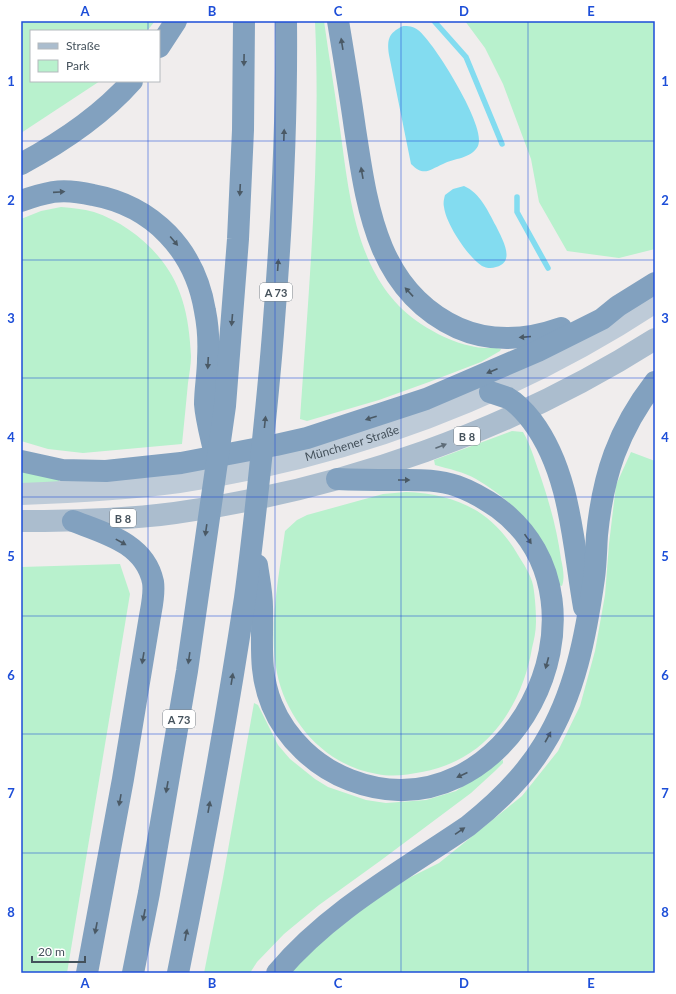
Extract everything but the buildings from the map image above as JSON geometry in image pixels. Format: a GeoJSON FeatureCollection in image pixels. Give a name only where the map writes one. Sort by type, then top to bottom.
{"type":"FeatureCollection","features":[{"type":"Feature","properties":{"kind":"highway"},"geometry":{"type":"LineString","coordinates":[[160,45],[176,21]]}},
{"type":"Feature","properties":{"kind":"highway","name":"A 73"},"geometry":{"type":"LineString","coordinates":[[132,973],[149,893],[187,671],[225,406],[235,287],[243,130],[244,21]]}},
{"type":"Feature","properties":{"kind":"highway","name":"A 73"},"geometry":{"type":"LineString","coordinates":[[178,973],[221,740],[245,596],[253,531],[270,378],[277,284],[283,166],[286,21]]}},
{"type":"Feature","properties":{"kind":"highway"},"geometry":{"type":"LineString","coordinates":[[338,21],[361,172],[372,222],[378,241],[392,269],[404,287],[419,303],[447,323],[464,331],[482,336],[501,338],[524,338],[543,334],[567,339]]}},
{"type":"Feature","properties":{"kind":"highway"},"geometry":{"type":"LineString","coordinates":[[21,164],[51,147],[92,119],[114,100],[131,82]]}},
{"type":"Feature","properties":{"kind":"highway"},"geometry":{"type":"LineString","coordinates":[[21,201],[54,192],[66,191],[116,200],[142,213],[157,224],[173,239],[184,254],[195,274],[206,312],[208,359],[205,405],[216,463]]}},
{"type":"Feature","properties":{"kind":"highway"},"geometry":{"type":"LineString","coordinates":[[21,461],[62,470],[179,472],[276,445],[307,447],[365,420],[492,372],[567,339],[602,319],[622,314],[655,283]]}},
{"type":"Feature","properties":{"kind":"highway"},"geometry":{"type":"LineString","coordinates":[[277,973],[300,948],[337,915],[468,826],[494,804],[536,757],[556,723],[578,664],[595,576],[597,535],[605,483],[620,438],[640,402],[655,382]]}},
{"type":"Feature","properties":{"kind":"highway"},"geometry":{"type":"LineString","coordinates":[[490,392],[508,398],[524,411],[544,439],[566,498],[587,622]]}},
{"type":"Feature","properties":{"kind":"highway"},"geometry":{"type":"LineString","coordinates":[[253,531],[262,606],[261,649],[263,675],[272,705],[293,739],[322,766],[341,777],[374,788],[395,790],[417,789],[449,781],[468,772],[488,758],[507,741],[521,722],[537,692],[548,660],[552,624],[552,597],[545,570],[533,546],[521,529],[507,515],[472,492],[439,481],[337,479]]}},
{"type":"Feature","properties":{"kind":"highway"},"geometry":{"type":"LineString","coordinates":[[72,521],[122,541],[133,549],[142,557],[153,582],[153,596],[123,779],[87,973]]}},
{"type":"Feature","properties":{"kind":"main road"},"geometry":{"type":"LineString","coordinates":[[622,314],[655,302]]}},
{"type":"Feature","properties":{"kind":"main road","name":"Münchener Straße"},"geometry":{"type":"LineString","coordinates":[[307,447],[370,438],[425,419],[490,392],[530,374],[567,339]]}},
{"type":"Feature","properties":{"kind":"main road","name":"B 8"},"geometry":{"type":"LineString","coordinates":[[21,522],[72,521],[174,513],[264,497],[384,466],[486,428],[524,411],[590,377],[649,343]]}},
{"type":"Feature","properties":{"kind":"main road"},"geometry":{"type":"LineString","coordinates":[[21,494],[100,490],[179,472]]}},
{"type":"Feature","properties":{"kind":"green space"},"geometry":{"type":"Polygon","coordinates":[[[21,21],[155,21],[148,30],[30,30],[30,82],[98,82],[21,133],[21,21]]]}},
{"type":"Feature","properties":{"kind":"green space"},"geometry":{"type":"Polygon","coordinates":[[[315,21],[324,21],[353,210],[360,237],[369,262],[382,285],[399,306],[421,324],[438,334],[465,345],[480,348],[501,349],[481,362],[429,382],[379,400],[307,421],[300,419],[315,170],[315,21]]]}},
{"type":"Feature","properties":{"kind":"green space"},"geometry":{"type":"Polygon","coordinates":[[[465,21],[655,21],[655,249],[619,258],[567,251],[539,202],[531,159],[503,84],[485,48],[465,21]]]}},
{"type":"Feature","properties":{"kind":"green space"},"geometry":{"type":"Polygon","coordinates":[[[61,207],[94,212],[123,225],[148,245],[169,270],[182,299],[186,313],[191,356],[182,444],[83,453],[48,449],[21,441],[21,219],[41,211],[61,207]]]}},
{"type":"Feature","properties":{"kind":"green space"},"geometry":{"type":"Polygon","coordinates":[[[512,431],[523,432],[530,446],[543,483],[557,537],[563,573],[562,586],[559,585],[547,552],[529,524],[518,511],[476,479],[435,465],[434,460],[512,431]]]}},
{"type":"Feature","properties":{"kind":"green space"},"geometry":{"type":"Polygon","coordinates":[[[631,452],[655,461],[655,973],[289,973],[339,923],[409,878],[439,863],[522,796],[558,751],[580,706],[595,651],[605,595],[616,485],[631,452]]]}},
{"type":"Feature","properties":{"kind":"green space"},"geometry":{"type":"Polygon","coordinates":[[[21,470],[59,480],[59,485],[21,484],[21,470]]]}},
{"type":"Feature","properties":{"kind":"green space"},"geometry":{"type":"Polygon","coordinates":[[[406,492],[441,496],[456,501],[471,507],[496,526],[508,539],[531,577],[536,608],[536,625],[529,662],[520,690],[506,716],[488,739],[471,753],[444,766],[416,773],[388,775],[358,769],[341,762],[312,739],[300,724],[282,691],[277,673],[274,639],[275,602],[285,531],[297,520],[307,515],[383,494],[406,492]]]}},
{"type":"Feature","properties":{"kind":"green space"},"geometry":{"type":"Polygon","coordinates":[[[120,564],[130,594],[67,973],[21,973],[21,567],[120,564]]]}},
{"type":"Feature","properties":{"kind":"green space"},"geometry":{"type":"Polygon","coordinates":[[[254,703],[258,705],[278,745],[290,759],[315,779],[328,787],[366,800],[386,803],[426,800],[456,791],[500,761],[503,760],[503,763],[471,793],[319,905],[284,934],[257,962],[250,973],[204,973],[223,878],[254,703]]]}},
{"type":"Feature","properties":{"kind":"water"},"geometry":{"type":"Polygon","coordinates":[[[403,26],[409,26],[418,30],[426,38],[447,67],[468,105],[479,137],[478,146],[467,156],[447,162],[427,171],[420,170],[411,164],[389,55],[388,45],[391,34],[403,26]]]}},
{"type":"Feature","properties":{"kind":"water"},"geometry":{"type":"Polygon","coordinates":[[[464,186],[475,193],[483,203],[504,242],[507,255],[506,260],[496,267],[487,268],[476,262],[458,240],[449,222],[444,206],[445,195],[453,189],[464,186]]]}},
{"type":"Feature","properties":{"kind":"waterway"},"geometry":{"type":"LineString","coordinates":[[434,21],[466,57],[502,144]]}},
{"type":"Feature","properties":{"kind":"waterway"},"geometry":{"type":"LineString","coordinates":[[517,197],[517,212],[548,268]]}}]}
